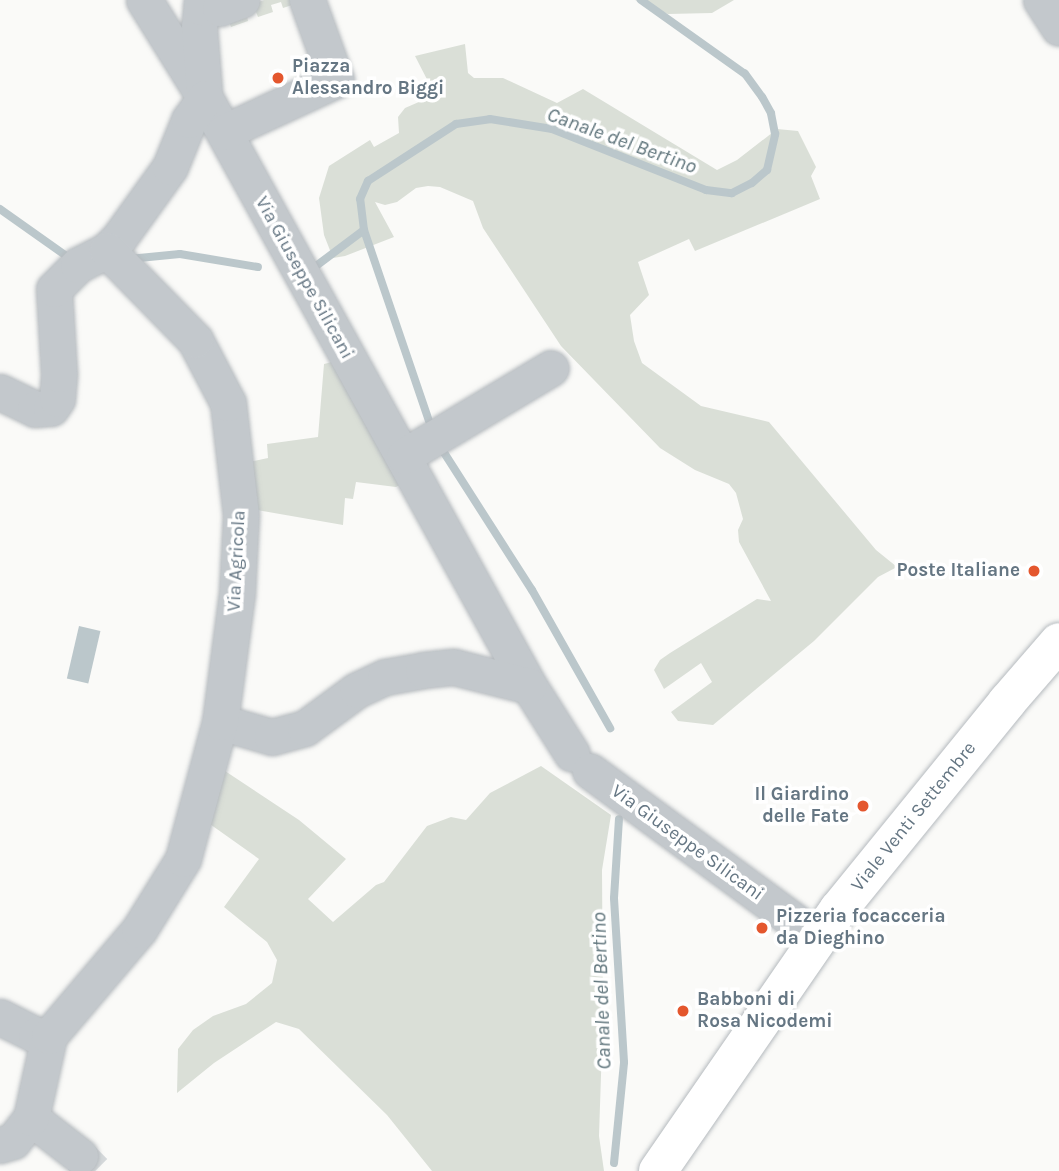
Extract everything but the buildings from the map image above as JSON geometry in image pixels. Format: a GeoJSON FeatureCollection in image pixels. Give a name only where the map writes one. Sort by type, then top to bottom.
{"type":"FeatureCollection","features":[{"type":"Feature","properties":{"kind":"main road","name":"Viale Venti Settembre"},"geometry":{"type":"LineString","coordinates":[[658,1171],[839,909],[1059,642]]}},
{"type":"Feature","properties":{"kind":"street"},"geometry":{"type":"LineString","coordinates":[[0,393],[35,409],[51,408],[57,399],[59,374],[54,289],[78,265],[107,250],[141,210],[170,167],[189,120],[205,98],[175,6],[220,8],[242,0]]}},
{"type":"Feature","properties":{"kind":"street"},"geometry":{"type":"LineString","coordinates":[[224,132],[336,80],[307,0]]}},
{"type":"Feature","properties":{"kind":"street"},"geometry":{"type":"LineString","coordinates":[[1041,0],[1059,28]]}},
{"type":"Feature","properties":{"kind":"street","name":"Via Giuseppe Silicani"},"geometry":{"type":"LineString","coordinates":[[205,98],[529,686],[589,769],[819,939]]}},
{"type":"Feature","properties":{"kind":"street","name":"Via Agricola"},"geometry":{"type":"LineString","coordinates":[[31,1118],[49,1036],[116,961],[174,877],[195,822],[220,722],[237,593],[241,515],[228,403],[195,340],[107,250]]}},
{"type":"Feature","properties":{"kind":"street"},"geometry":{"type":"LineString","coordinates":[[404,456],[551,368]]}},
{"type":"Feature","properties":{"kind":"street"},"geometry":{"type":"LineString","coordinates":[[220,722],[272,737],[305,728],[356,690],[385,677],[423,670],[454,667],[529,686]]}},
{"type":"Feature","properties":{"kind":"street"},"geometry":{"type":"LineString","coordinates":[[0,1017],[36,1035],[49,1036]]}},
{"type":"Feature","properties":{"kind":"street"},"geometry":{"type":"LineString","coordinates":[[0,1145],[13,1141],[31,1118],[44,1125],[80,1156]]}},
{"type":"Feature","properties":{"kind":"shaded area"},"geometry":{"type":"Polygon","coordinates":[[[264,0],[297,0],[298,3],[283,8],[281,2],[271,5],[273,12],[258,17],[256,12],[247,16],[248,21],[231,27],[226,13],[264,0]]]}},
{"type":"Feature","properties":{"kind":"shaded area"},"geometry":{"type":"Polygon","coordinates":[[[635,0],[734,0],[712,13],[668,14],[635,0]]]}},
{"type":"Feature","properties":{"kind":"shaded area"},"geometry":{"type":"Polygon","coordinates":[[[465,44],[468,73],[474,78],[503,78],[557,103],[583,89],[717,170],[737,160],[777,129],[798,131],[816,167],[811,176],[820,199],[695,251],[689,239],[638,262],[649,295],[630,315],[634,341],[642,363],[701,406],[769,422],[876,550],[897,567],[878,577],[814,641],[713,725],[678,721],[671,712],[712,682],[701,663],[664,689],[654,670],[660,660],[670,653],[757,599],[771,601],[739,542],[738,530],[743,519],[736,493],[729,484],[695,470],[660,448],[561,346],[483,228],[473,201],[440,187],[416,188],[397,202],[385,205],[375,202],[394,237],[333,258],[324,235],[319,198],[329,166],[370,140],[374,147],[399,133],[398,117],[405,108],[435,95],[415,56],[465,44]]]}},
{"type":"Feature","properties":{"kind":"shaded area"},"geometry":{"type":"Polygon","coordinates":[[[332,362],[401,484],[396,487],[356,482],[353,499],[345,498],[343,525],[251,509],[249,462],[268,458],[267,444],[318,437],[324,364],[332,362]]]}},
{"type":"Feature","properties":{"kind":"shaded area"},"geometry":{"type":"Polygon","coordinates":[[[79,626],[100,631],[88,684],[67,679],[79,626]]]}},
{"type":"Feature","properties":{"kind":"shaded area"},"geometry":{"type":"Polygon","coordinates":[[[541,766],[611,815],[602,870],[603,1015],[599,1136],[604,1171],[432,1171],[387,1115],[299,1029],[276,1022],[214,1063],[177,1093],[178,1049],[193,1030],[213,1016],[246,1004],[272,983],[277,960],[267,942],[224,907],[259,859],[207,822],[222,769],[299,820],[346,859],[308,899],[333,922],[376,885],[384,882],[427,826],[451,817],[466,820],[490,793],[541,766]]]}},
{"type":"Feature","properties":{"kind":"waterway","name":"Canale del Bertino"},"geometry":{"type":"LineString","coordinates":[[429,421],[364,230],[360,199],[368,181],[456,124],[490,119],[552,129],[706,190],[732,193],[752,183],[767,170],[775,134],[771,113],[745,74],[641,0]]}},
{"type":"Feature","properties":{"kind":"waterway"},"geometry":{"type":"LineString","coordinates":[[0,209],[72,260]]}},
{"type":"Feature","properties":{"kind":"waterway"},"geometry":{"type":"LineString","coordinates":[[316,266],[364,230]]}},
{"type":"Feature","properties":{"kind":"waterway"},"geometry":{"type":"LineString","coordinates":[[129,259],[180,254],[258,267]]}},
{"type":"Feature","properties":{"kind":"waterway","name":"Canale del Bertino"},"geometry":{"type":"LineString","coordinates":[[443,451],[532,590],[610,728]]}},
{"type":"Feature","properties":{"kind":"waterway","name":"Canale del Bertino"},"geometry":{"type":"LineString","coordinates":[[614,1163],[624,1062],[614,898],[619,819]]}},
{"type":"Feature","properties":{"kind":"tunnel"},"geometry":{"type":"LineString","coordinates":[[80,1156],[95,1171]]}},
{"type":"Feature","properties":{"kind":"place","name":"Piazza Alessandro Biggi"},"geometry":{"type":"Point","coordinates":[278,78]}},
{"type":"Feature","properties":{"kind":"place","name":"Poste Italiane"},"geometry":{"type":"Point","coordinates":[1034,571]}},
{"type":"Feature","properties":{"kind":"place","name":"Il Giardino delle Fate"},"geometry":{"type":"Point","coordinates":[863,806]}},
{"type":"Feature","properties":{"kind":"place","name":"Pizzeria focacceria da Dieghino"},"geometry":{"type":"Point","coordinates":[762,928]}},
{"type":"Feature","properties":{"kind":"place","name":"Babboni di Rosa Nicodemi"},"geometry":{"type":"Point","coordinates":[683,1011]}}]}
